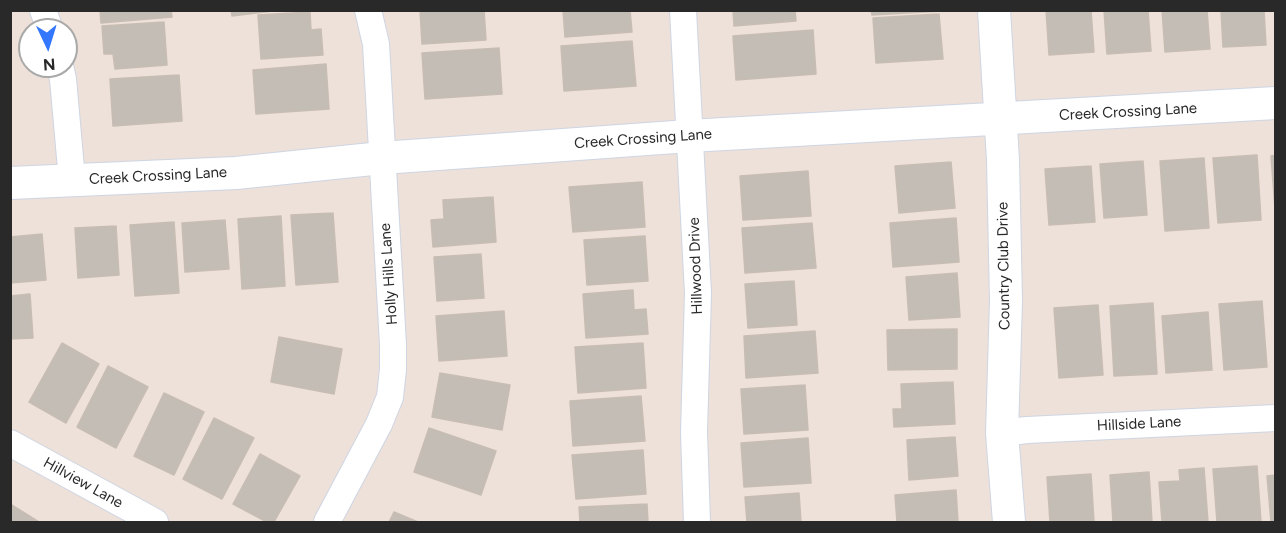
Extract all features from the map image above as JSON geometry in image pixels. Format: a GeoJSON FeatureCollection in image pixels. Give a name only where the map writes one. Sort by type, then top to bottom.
{"type":"FeatureCollection","features":[{"type":"Feature","properties":{"kind":"street","name":"Holly Hills Lane"},"geometry":{"type":"LineString","coordinates":[[327,522],[379,424],[390,396],[393,345],[376,44],[368,10]]}},
{"type":"Feature","properties":{"kind":"street","name":"Hillwood Drive"},"geometry":{"type":"LineString","coordinates":[[683,10],[698,293],[694,432],[697,522]]}},
{"type":"Feature","properties":{"kind":"street","name":"Country Club Drive"},"geometry":{"type":"LineString","coordinates":[[994,10],[1003,160],[1006,300],[1002,433],[1009,522]]}},
{"type":"Feature","properties":{"kind":"street"},"geometry":{"type":"LineString","coordinates":[[63,78],[72,180]]}},
{"type":"Feature","properties":{"kind":"street","name":"Creek Crossing Lane"},"geometry":{"type":"LineString","coordinates":[[10,183],[236,173],[382,158],[689,135],[1275,103]]}},
{"type":"Feature","properties":{"kind":"street","name":"Hillside Lane"},"geometry":{"type":"LineString","coordinates":[[1002,433],[1275,418]]}},
{"type":"Feature","properties":{"kind":"street","name":"Hillview Lane"},"geometry":{"type":"LineString","coordinates":[[10,443],[154,522]]}},
{"type":"Feature","properties":{"kind":"building"},"geometry":{"type":"Polygon","coordinates":[[[100,10],[171,10],[172,17],[101,23],[100,10]]]}},
{"type":"Feature","properties":{"kind":"building"},"geometry":{"type":"Polygon","coordinates":[[[231,10],[281,10],[232,16],[231,10]]]}},
{"type":"Feature","properties":{"kind":"building"},"geometry":{"type":"Polygon","coordinates":[[[420,10],[484,10],[486,40],[422,44],[420,10]]]}},
{"type":"Feature","properties":{"kind":"building"},"geometry":{"type":"Polygon","coordinates":[[[563,10],[630,10],[632,32],[565,37],[563,10]]]}},
{"type":"Feature","properties":{"kind":"building"},"geometry":{"type":"Polygon","coordinates":[[[733,10],[795,10],[796,21],[734,26],[733,10]]]}},
{"type":"Feature","properties":{"kind":"building"},"geometry":{"type":"Polygon","coordinates":[[[871,10],[940,10],[941,11],[872,15],[871,10]]]}},
{"type":"Feature","properties":{"kind":"building"},"geometry":{"type":"Polygon","coordinates":[[[1046,10],[1091,10],[1094,52],[1049,55],[1046,10]]]}},
{"type":"Feature","properties":{"kind":"building"},"geometry":{"type":"Polygon","coordinates":[[[1104,10],[1148,10],[1151,51],[1107,54],[1104,10]]]}},
{"type":"Feature","properties":{"kind":"building"},"geometry":{"type":"Polygon","coordinates":[[[1162,10],[1207,10],[1210,49],[1165,52],[1162,10]]]}},
{"type":"Feature","properties":{"kind":"building"},"geometry":{"type":"Polygon","coordinates":[[[1221,10],[1264,10],[1266,45],[1223,47],[1221,10]]]}},
{"type":"Feature","properties":{"kind":"building"},"geometry":{"type":"Polygon","coordinates":[[[310,12],[311,30],[321,29],[323,55],[261,59],[258,15],[310,12]]]}},
{"type":"Feature","properties":{"kind":"building"},"geometry":{"type":"Polygon","coordinates":[[[939,14],[943,59],[876,63],[873,18],[939,14]]]}},
{"type":"Feature","properties":{"kind":"building"},"geometry":{"type":"Polygon","coordinates":[[[164,22],[167,65],[115,69],[113,54],[104,54],[102,26],[164,22]]]}},
{"type":"Feature","properties":{"kind":"building"},"geometry":{"type":"Polygon","coordinates":[[[813,30],[816,74],[736,80],[733,36],[813,30]]]}},
{"type":"Feature","properties":{"kind":"building"},"geometry":{"type":"Polygon","coordinates":[[[632,41],[636,86],[564,91],[561,46],[632,41]]]}},
{"type":"Feature","properties":{"kind":"building"},"geometry":{"type":"Polygon","coordinates":[[[499,48],[502,94],[425,99],[422,53],[499,48]]]}},
{"type":"Feature","properties":{"kind":"building"},"geometry":{"type":"Polygon","coordinates":[[[326,64],[329,109],[256,114],[253,70],[326,64]]]}},
{"type":"Feature","properties":{"kind":"building"},"geometry":{"type":"Polygon","coordinates":[[[179,75],[182,121],[113,126],[110,79],[179,75]]]}},
{"type":"Feature","properties":{"kind":"building"},"geometry":{"type":"Polygon","coordinates":[[[1257,155],[1261,220],[1218,223],[1213,158],[1257,155]]]}},
{"type":"Feature","properties":{"kind":"building"},"geometry":{"type":"Polygon","coordinates":[[[1276,155],[1276,209],[1275,209],[1271,156],[1276,155]]]}},
{"type":"Feature","properties":{"kind":"building"},"geometry":{"type":"Polygon","coordinates":[[[1204,158],[1209,228],[1165,231],[1160,161],[1204,158]]]}},
{"type":"Feature","properties":{"kind":"building"},"geometry":{"type":"Polygon","coordinates":[[[1143,161],[1147,215],[1104,218],[1100,164],[1143,161]]]}},
{"type":"Feature","properties":{"kind":"building"},"geometry":{"type":"Polygon","coordinates":[[[951,162],[955,208],[899,213],[895,166],[951,162]]]}},
{"type":"Feature","properties":{"kind":"building"},"geometry":{"type":"Polygon","coordinates":[[[1091,166],[1095,222],[1049,225],[1045,169],[1091,166]]]}},
{"type":"Feature","properties":{"kind":"building"},"geometry":{"type":"Polygon","coordinates":[[[808,171],[811,216],[743,220],[740,176],[808,171]]]}},
{"type":"Feature","properties":{"kind":"building"},"geometry":{"type":"Polygon","coordinates":[[[642,182],[645,227],[573,232],[569,187],[642,182]]]}},
{"type":"Feature","properties":{"kind":"building"},"geometry":{"type":"Polygon","coordinates":[[[493,197],[496,242],[433,247],[431,220],[444,219],[443,200],[493,197]]]}},
{"type":"Feature","properties":{"kind":"building"},"geometry":{"type":"Polygon","coordinates":[[[333,213],[338,282],[296,285],[291,215],[333,213]]]}},
{"type":"Feature","properties":{"kind":"building"},"geometry":{"type":"Polygon","coordinates":[[[281,216],[285,286],[242,289],[238,219],[281,216]]]}},
{"type":"Feature","properties":{"kind":"building"},"geometry":{"type":"Polygon","coordinates":[[[956,218],[959,262],[893,267],[890,223],[956,218]]]}},
{"type":"Feature","properties":{"kind":"building"},"geometry":{"type":"Polygon","coordinates":[[[225,220],[229,269],[185,272],[182,223],[225,220]]]}},
{"type":"Feature","properties":{"kind":"building"},"geometry":{"type":"Polygon","coordinates":[[[174,222],[179,293],[135,296],[130,225],[174,222]]]}},
{"type":"Feature","properties":{"kind":"building"},"geometry":{"type":"Polygon","coordinates":[[[812,223],[816,268],[745,273],[742,228],[812,223]]]}},
{"type":"Feature","properties":{"kind":"building"},"geometry":{"type":"Polygon","coordinates":[[[116,226],[119,275],[78,278],[75,228],[116,226]]]}},
{"type":"Feature","properties":{"kind":"building"},"geometry":{"type":"Polygon","coordinates":[[[42,234],[46,280],[10,283],[10,237],[42,234]]]}},
{"type":"Feature","properties":{"kind":"building"},"geometry":{"type":"Polygon","coordinates":[[[645,236],[648,281],[587,285],[584,240],[645,236]]]}},
{"type":"Feature","properties":{"kind":"building"},"geometry":{"type":"Polygon","coordinates":[[[481,254],[484,298],[437,301],[434,257],[481,254]]]}},
{"type":"Feature","properties":{"kind":"building"},"geometry":{"type":"Polygon","coordinates":[[[957,273],[960,317],[909,320],[906,277],[957,273]]]}},
{"type":"Feature","properties":{"kind":"building"},"geometry":{"type":"Polygon","coordinates":[[[794,281],[797,325],[748,328],[745,284],[794,281]]]}},
{"type":"Feature","properties":{"kind":"building"},"geometry":{"type":"Polygon","coordinates":[[[633,290],[634,310],[646,309],[648,334],[586,338],[583,294],[633,290]]]}},
{"type":"Feature","properties":{"kind":"building"},"geometry":{"type":"Polygon","coordinates":[[[30,294],[33,338],[10,339],[10,296],[30,294]]]}},
{"type":"Feature","properties":{"kind":"building"},"geometry":{"type":"Polygon","coordinates":[[[1262,301],[1267,367],[1224,370],[1219,304],[1262,301]]]}},
{"type":"Feature","properties":{"kind":"building"},"geometry":{"type":"Polygon","coordinates":[[[1153,303],[1157,374],[1114,376],[1110,306],[1153,303]]]}},
{"type":"Feature","properties":{"kind":"building"},"geometry":{"type":"Polygon","coordinates":[[[1098,305],[1103,375],[1059,378],[1054,308],[1098,305]]]}},
{"type":"Feature","properties":{"kind":"building"},"geometry":{"type":"Polygon","coordinates":[[[504,311],[507,356],[439,361],[436,316],[504,311]]]}},
{"type":"Feature","properties":{"kind":"building"},"geometry":{"type":"Polygon","coordinates":[[[1208,312],[1212,370],[1166,373],[1162,316],[1208,312]]]}},
{"type":"Feature","properties":{"kind":"building"},"geometry":{"type":"Polygon","coordinates":[[[957,329],[957,369],[888,370],[887,330],[957,329]]]}},
{"type":"Feature","properties":{"kind":"building"},"geometry":{"type":"Polygon","coordinates":[[[815,331],[818,373],[746,378],[744,336],[815,331]]]}},
{"type":"Feature","properties":{"kind":"building"},"geometry":{"type":"Polygon","coordinates":[[[279,337],[342,349],[334,394],[271,382],[279,337]]]}},
{"type":"Feature","properties":{"kind":"building"},"geometry":{"type":"Polygon","coordinates":[[[62,343],[99,364],[66,423],[29,402],[62,343]]]}},
{"type":"Feature","properties":{"kind":"building"},"geometry":{"type":"Polygon","coordinates":[[[643,343],[646,388],[578,393],[575,347],[643,343]]]}},
{"type":"Feature","properties":{"kind":"building"},"geometry":{"type":"Polygon","coordinates":[[[108,366],[148,387],[116,448],[77,427],[108,366]]]}},
{"type":"Feature","properties":{"kind":"building"},"geometry":{"type":"Polygon","coordinates":[[[440,373],[510,385],[502,430],[432,417],[440,373]]]}},
{"type":"Feature","properties":{"kind":"building"},"geometry":{"type":"Polygon","coordinates":[[[953,382],[955,424],[894,427],[893,409],[902,409],[901,384],[953,382]]]}},
{"type":"Feature","properties":{"kind":"building"},"geometry":{"type":"Polygon","coordinates":[[[805,385],[808,430],[744,434],[741,389],[805,385]]]}},
{"type":"Feature","properties":{"kind":"building"},"geometry":{"type":"Polygon","coordinates":[[[164,393],[204,412],[174,475],[134,456],[164,393]]]}},
{"type":"Feature","properties":{"kind":"building"},"geometry":{"type":"Polygon","coordinates":[[[641,396],[645,441],[573,446],[570,401],[641,396]]]}},
{"type":"Feature","properties":{"kind":"building"},"geometry":{"type":"Polygon","coordinates":[[[214,418],[254,438],[222,499],[183,479],[214,418]]]}},
{"type":"Feature","properties":{"kind":"building"},"geometry":{"type":"Polygon","coordinates":[[[429,428],[496,451],[481,495],[414,472],[429,428]]]}},
{"type":"Feature","properties":{"kind":"building"},"geometry":{"type":"Polygon","coordinates":[[[955,437],[958,476],[909,480],[907,440],[955,437]]]}},
{"type":"Feature","properties":{"kind":"building"},"geometry":{"type":"Polygon","coordinates":[[[808,438],[811,483],[744,487],[741,443],[808,438]]]}},
{"type":"Feature","properties":{"kind":"building"},"geometry":{"type":"Polygon","coordinates":[[[643,450],[646,494],[576,499],[572,455],[643,450]]]}},
{"type":"Feature","properties":{"kind":"building"},"geometry":{"type":"Polygon","coordinates":[[[260,454],[300,476],[274,522],[267,522],[233,504],[260,454]]]}},
{"type":"Feature","properties":{"kind":"building"},"geometry":{"type":"Polygon","coordinates":[[[1257,466],[1261,522],[1217,522],[1213,469],[1257,466]]]}},
{"type":"Feature","properties":{"kind":"building"},"geometry":{"type":"Polygon","coordinates":[[[1204,468],[1208,522],[1162,522],[1159,482],[1180,481],[1179,470],[1204,468]]]}},
{"type":"Feature","properties":{"kind":"building"},"geometry":{"type":"Polygon","coordinates":[[[1149,472],[1152,522],[1113,522],[1110,475],[1149,472]]]}},
{"type":"Feature","properties":{"kind":"building"},"geometry":{"type":"Polygon","coordinates":[[[1091,474],[1094,522],[1050,522],[1047,477],[1091,474]]]}},
{"type":"Feature","properties":{"kind":"building"},"geometry":{"type":"Polygon","coordinates":[[[1276,475],[1276,522],[1271,522],[1267,476],[1276,475]]]}},
{"type":"Feature","properties":{"kind":"building"},"geometry":{"type":"Polygon","coordinates":[[[956,490],[958,522],[897,522],[895,495],[956,490]]]}},
{"type":"Feature","properties":{"kind":"building"},"geometry":{"type":"Polygon","coordinates":[[[799,493],[801,522],[747,522],[745,497],[799,493]]]}},
{"type":"Feature","properties":{"kind":"building"},"geometry":{"type":"Polygon","coordinates":[[[10,504],[39,522],[10,522],[10,504]]]}},
{"type":"Feature","properties":{"kind":"building"},"geometry":{"type":"Polygon","coordinates":[[[647,504],[648,522],[580,522],[579,507],[647,504]]]}},
{"type":"Feature","properties":{"kind":"building"},"geometry":{"type":"Polygon","coordinates":[[[394,512],[418,522],[389,522],[394,512]]]}}]}
